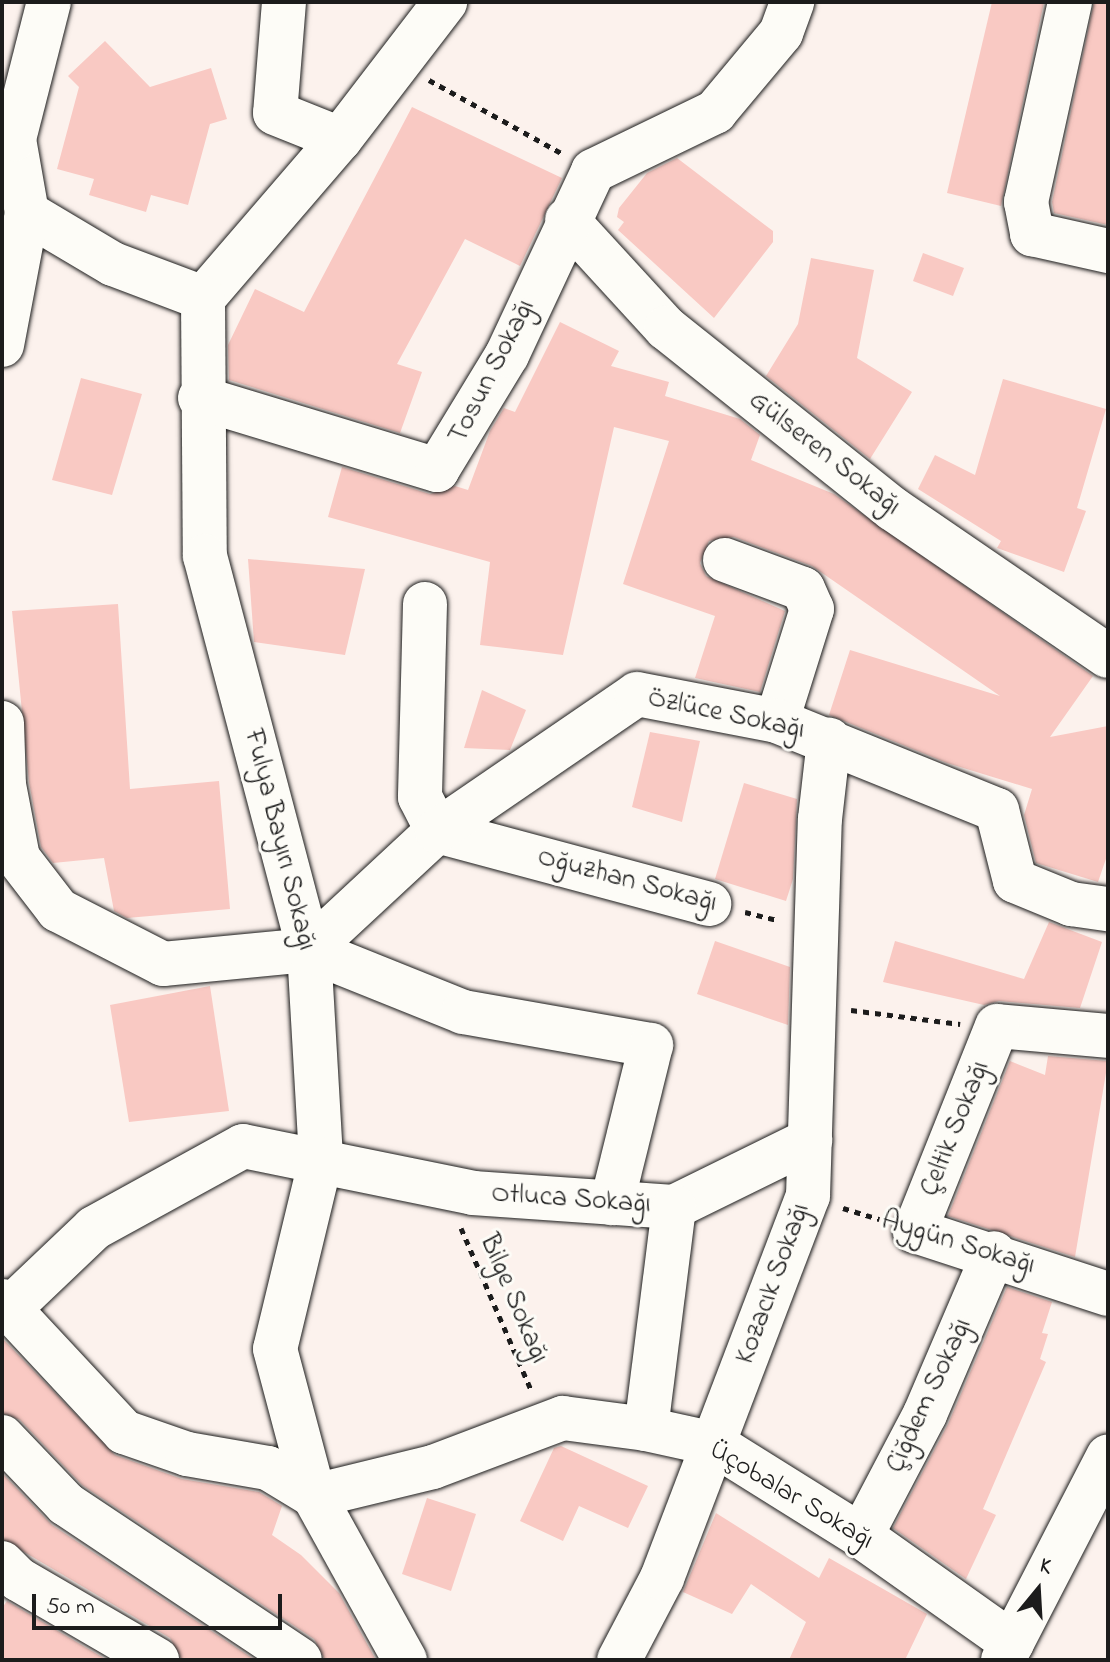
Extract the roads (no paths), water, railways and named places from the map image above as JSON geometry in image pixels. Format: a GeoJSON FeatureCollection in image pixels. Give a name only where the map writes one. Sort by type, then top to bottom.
{"type":"FeatureCollection","features":[{"type":"Feature","properties":{"kind":"street"},"geometry":{"type":"LineString","coordinates":[[2,345],[27,213],[14,139],[49,2]]}},
{"type":"Feature","properties":{"kind":"street"},"geometry":{"type":"LineString","coordinates":[[284,2],[275,113],[340,139]]}},
{"type":"Feature","properties":{"kind":"street"},"geometry":{"type":"LineString","coordinates":[[27,213],[113,264],[203,298],[340,139],[445,2]]}},
{"type":"Feature","properties":{"kind":"street"},"geometry":{"type":"LineString","coordinates":[[567,220],[593,171],[715,112],[781,33],[792,2]]}},
{"type":"Feature","properties":{"kind":"street"},"geometry":{"type":"LineString","coordinates":[[1070,2],[1026,202],[1032,234],[1108,251]]}},
{"type":"Feature","properties":{"kind":"street","name":"Tosun Sokağı"},"geometry":{"type":"LineString","coordinates":[[200,398],[437,470],[507,355],[567,220]]}},
{"type":"Feature","properties":{"kind":"street","name":"Gülseren Sokağı"},"geometry":{"type":"LineString","coordinates":[[567,220],[666,328],[893,509],[1108,656]]}},
{"type":"Feature","properties":{"kind":"street","name":"Fulya Bayırı Sokağı"},"geometry":{"type":"LineString","coordinates":[[203,298],[200,398],[205,556],[309,950],[321,1159],[275,1349],[314,1496],[405,1660]]}},
{"type":"Feature","properties":{"kind":"street"},"geometry":{"type":"LineString","coordinates":[[725,560],[803,589],[812,609],[777,721]]}},
{"type":"Feature","properties":{"kind":"street"},"geometry":{"type":"LineString","coordinates":[[425,604],[420,797],[437,831]]}},
{"type":"Feature","properties":{"kind":"street","name":"Özlüce Sokağı"},"geometry":{"type":"LineString","coordinates":[[309,950],[437,831],[637,694],[777,721],[997,810],[1015,881],[1071,904],[1108,909]]}},
{"type":"Feature","properties":{"kind":"street"},"geometry":{"type":"LineString","coordinates":[[2,723],[6,816],[18,858],[58,910],[163,964],[309,950],[463,1012],[651,1045],[612,1203]]}},
{"type":"Feature","properties":{"kind":"street","name":"Kozacık Sokağı"},"geometry":{"type":"LineString","coordinates":[[619,1660],[662,1578],[808,1196],[817,929],[829,740]]}},
{"type":"Feature","properties":{"kind":"street","name":"Oğuzhan Sokağı"},"geometry":{"type":"LineString","coordinates":[[437,831],[709,904]]}},
{"type":"Feature","properties":{"kind":"street","name":"Çeltik Sokağı"},"geometry":{"type":"LineString","coordinates":[[915,1231],[997,1026],[1108,1036]]}},
{"type":"Feature","properties":{"kind":"street","name":"Otluca Sokağı"},"geometry":{"type":"LineString","coordinates":[[6,1305],[94,1228],[243,1146],[321,1159],[444,1187],[674,1207],[810,1140]]}},
{"type":"Feature","properties":{"kind":"street"},"geometry":{"type":"LineString","coordinates":[[646,1429],[674,1207]]}},
{"type":"Feature","properties":{"kind":"street","name":"Aygün Sokağı"},"geometry":{"type":"LineString","coordinates":[[915,1231],[994,1253],[1108,1294]]}},
{"type":"Feature","properties":{"kind":"street","name":"Çiğdem Sokağı"},"geometry":{"type":"LineString","coordinates":[[861,1536],[925,1414],[994,1253]]}},
{"type":"Feature","properties":{"kind":"street"},"geometry":{"type":"LineString","coordinates":[[6,1305],[124,1432],[187,1454],[268,1468],[314,1496]]}},
{"type":"Feature","properties":{"kind":"street","name":"Üçobalar Sokağı"},"geometry":{"type":"LineString","coordinates":[[314,1496],[433,1467],[563,1418],[646,1429],[714,1444],[861,1536],[1008,1652]]}},
{"type":"Feature","properties":{"kind":"street"},"geometry":{"type":"LineString","coordinates":[[2,1437],[66,1504],[300,1660]]}},
{"type":"Feature","properties":{"kind":"street"},"geometry":{"type":"LineString","coordinates":[[1008,1652],[1108,1457]]}},
{"type":"Feature","properties":{"kind":"street"},"geometry":{"type":"LineString","coordinates":[[2,1563],[18,1579],[157,1660]]}}]}
